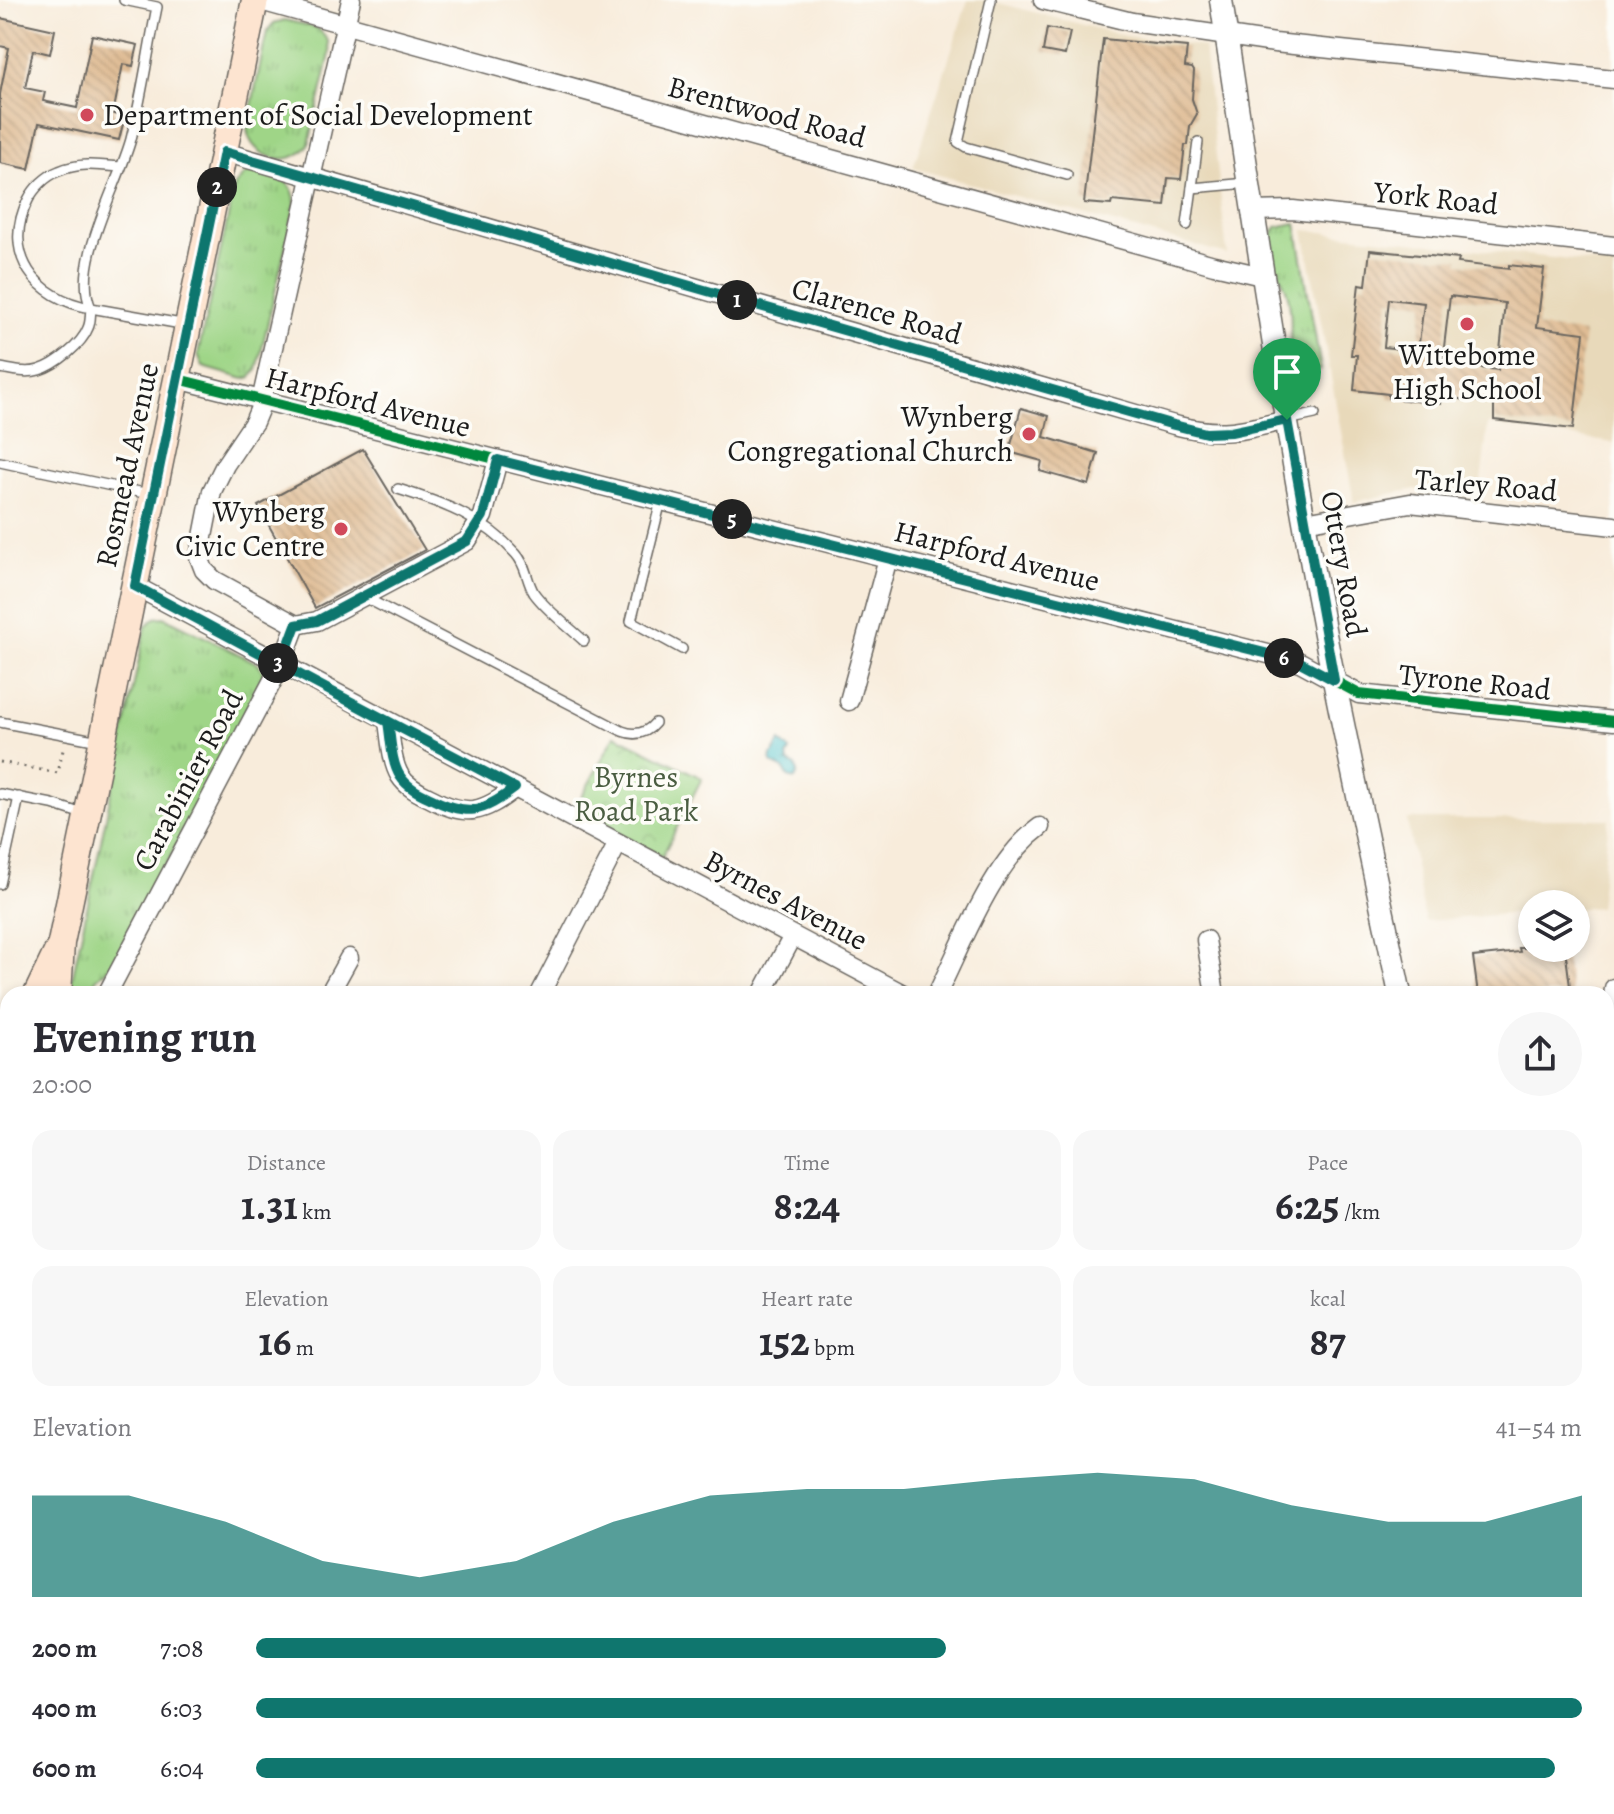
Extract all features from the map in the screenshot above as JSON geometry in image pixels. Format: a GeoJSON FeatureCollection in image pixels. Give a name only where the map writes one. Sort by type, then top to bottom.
{"type":"FeatureCollection","features":[{"type":"Feature","properties":{"kind":"main road","name":"Rosmead Avenue"},"geometry":{"type":"LineString","coordinates":[[58,986],[61,943],[256,0]]}},
{"type":"Feature","properties":{"kind":"main road","name":"Rosmead Avenue"},"geometry":{"type":"LineString","coordinates":[[41,986],[61,943]]}},
{"type":"Feature","properties":{"kind":"street","name":"Brentwood Road"},"geometry":{"type":"LineString","coordinates":[[256,0],[1262,276]]}},
{"type":"Feature","properties":{"kind":"street"},"geometry":{"type":"LineString","coordinates":[[351,0],[254,422],[225,465],[212,491],[199,557],[204,570],[214,580],[296,625],[317,621],[458,547],[473,534],[480,523],[498,460]]}},
{"type":"Feature","properties":{"kind":"street"},"geometry":{"type":"LineString","coordinates":[[1043,0],[1132,22],[1227,36],[1614,79]]}},
{"type":"Feature","properties":{"kind":"street","name":"Ottery Road"},"geometry":{"type":"LineString","coordinates":[[1221,0],[1262,276],[1305,522],[1334,680],[1398,986]]}},
{"type":"Feature","properties":{"kind":"street","name":"Clarence Road"},"geometry":{"type":"LineString","coordinates":[[224,152],[1174,425],[1206,433],[1231,432],[1287,420]]}},
{"type":"Feature","properties":{"kind":"street","name":"York Road"},"geometry":{"type":"LineString","coordinates":[[1252,211],[1293,210],[1614,246]]}},
{"type":"Feature","properties":{"kind":"street","name":"Harpford Avenue"},"geometry":{"type":"LineString","coordinates":[[178,379],[1300,662],[1334,680]]}},
{"type":"Feature","properties":{"kind":"street","name":"Tarley Road"},"geometry":{"type":"LineString","coordinates":[[1305,522],[1410,503],[1614,526]]}},
{"type":"Feature","properties":{"kind":"street"},"geometry":{"type":"LineString","coordinates":[[849,701],[888,558]]}},
{"type":"Feature","properties":{"kind":"street","name":"Byrnes Avenue"},"geometry":{"type":"LineString","coordinates":[[135,586],[888,986]]}},
{"type":"Feature","properties":{"kind":"street","name":"Carabinier Road"},"geometry":{"type":"LineString","coordinates":[[111,986],[281,665],[296,625]]}},
{"type":"Feature","properties":{"kind":"street","name":"Tyrone Road"},"geometry":{"type":"LineString","coordinates":[[1334,680],[1359,694],[1614,721]]}},
{"type":"Feature","properties":{"kind":"street"},"geometry":{"type":"LineString","coordinates":[[388,722],[396,767],[401,777],[412,789],[448,808],[463,812],[479,810],[496,803],[515,788]]}},
{"type":"Feature","properties":{"kind":"street"},"geometry":{"type":"LineString","coordinates":[[941,986],[998,875],[1013,852],[1040,827]]}},
{"type":"Feature","properties":{"kind":"street"},"geometry":{"type":"LineString","coordinates":[[544,986],[618,843]]}},
{"type":"Feature","properties":{"kind":"street"},"geometry":{"type":"LineString","coordinates":[[766,986],[793,936]]}},
{"type":"Feature","properties":{"kind":"street"},"geometry":{"type":"LineString","coordinates":[[1206,940],[1214,986]]}},
{"type":"Feature","properties":{"kind":"street"},"geometry":{"type":"LineString","coordinates":[[333,986],[349,958]]}},
{"type":"Feature","properties":{"kind":"lane"},"geometry":{"type":"LineString","coordinates":[[0,368],[29,371],[54,363],[87,332],[91,308],[86,298],[87,271],[106,200],[130,140],[158,3],[124,0]]}},
{"type":"Feature","properties":{"kind":"lane"},"geometry":{"type":"LineString","coordinates":[[991,0],[958,142],[966,147],[1067,175]]}},
{"type":"Feature","properties":{"kind":"lane"},"geometry":{"type":"LineString","coordinates":[[1187,225],[1198,142]]}},
{"type":"Feature","properties":{"kind":"lane"},"geometry":{"type":"LineString","coordinates":[[120,167],[77,165],[56,172],[32,193],[23,210],[18,238],[20,256],[29,273],[58,299],[75,306],[189,325]]}},
{"type":"Feature","properties":{"kind":"lane"},"geometry":{"type":"LineString","coordinates":[[1192,188],[1248,183]]}},
{"type":"Feature","properties":{"kind":"lane"},"geometry":{"type":"LineString","coordinates":[[1287,420],[1315,414]]}},
{"type":"Feature","properties":{"kind":"lane"},"geometry":{"type":"LineString","coordinates":[[0,462],[153,494]]}},
{"type":"Feature","properties":{"kind":"lane"},"geometry":{"type":"LineString","coordinates":[[398,489],[456,508],[480,523],[516,554],[526,567],[534,593],[584,641]]}},
{"type":"Feature","properties":{"kind":"lane"},"geometry":{"type":"LineString","coordinates":[[661,501],[631,621],[682,649]]}},
{"type":"Feature","properties":{"kind":"lane"},"geometry":{"type":"LineString","coordinates":[[364,597],[622,731],[644,733],[655,723]]}},
{"type":"Feature","properties":{"kind":"lane"},"geometry":{"type":"LineString","coordinates":[[0,722],[103,742]]}},
{"type":"Feature","properties":{"kind":"lane"},"geometry":{"type":"LineString","coordinates":[[0,794],[88,815]]}},
{"type":"Feature","properties":{"kind":"lane"},"geometry":{"type":"LineString","coordinates":[[0,884],[19,797]]}},
{"type":"Feature","properties":{"kind":"path"},"geometry":{"type":"LineString","coordinates":[[0,762],[58,773],[66,734]]}},
{"type":"Feature","properties":{"kind":"shaded area"},"geometry":{"type":"Polygon","coordinates":[[[968,0],[987,0],[1125,36],[1204,47],[1227,254],[913,168],[968,0]]]}},
{"type":"Feature","properties":{"kind":"shaded area","name":"Wittebome High School"},"geometry":{"type":"Polygon","coordinates":[[[1304,230],[1614,265],[1614,443],[1488,424],[1479,497],[1415,489],[1354,502],[1304,230]]]}},
{"type":"Feature","properties":{"kind":"shaded area"},"geometry":{"type":"Polygon","coordinates":[[[1407,819],[1609,819],[1599,907],[1590,908],[1590,890],[1518,890],[1518,913],[1425,921],[1407,819]]]}},
{"type":"Feature","properties":{"kind":"green space"},"geometry":{"type":"Polygon","coordinates":[[[285,20],[318,28],[328,41],[330,54],[309,144],[302,152],[283,159],[273,158],[256,148],[247,129],[267,31],[274,23],[285,20]]]}},
{"type":"Feature","properties":{"kind":"green space"},"geometry":{"type":"Polygon","coordinates":[[[255,170],[288,184],[295,205],[257,370],[244,379],[203,367],[198,354],[235,185],[244,175],[255,170]]]}},
{"type":"Feature","properties":{"kind":"green space"},"geometry":{"type":"Polygon","coordinates":[[[1296,223],[1321,370],[1292,375],[1289,303],[1270,252],[1270,244],[1277,227],[1296,223]]]}},
{"type":"Feature","properties":{"kind":"green space"},"geometry":{"type":"Polygon","coordinates":[[[164,617],[259,664],[265,677],[114,964],[96,979],[93,986],[71,986],[146,626],[155,618],[164,617]]]}},
{"type":"Feature","properties":{"kind":"green space","name":"Byrnes Road Park"},"geometry":{"type":"Polygon","coordinates":[[[615,735],[702,778],[662,857],[574,811],[615,735]]]}},
{"type":"Feature","properties":{"kind":"water"},"geometry":{"type":"Polygon","coordinates":[[[780,742],[790,750],[787,757],[788,762],[796,766],[798,773],[795,779],[771,763],[780,742]]]}},
{"type":"Feature","properties":{"kind":"building","name":"Department of Social Development"},"geometry":{"type":"Polygon","coordinates":[[[0,18],[55,30],[50,54],[33,50],[25,88],[45,92],[43,101],[77,108],[92,35],[138,45],[133,66],[123,64],[113,114],[125,116],[119,140],[39,123],[29,169],[0,163],[0,94],[9,48],[0,46],[0,18]]]}},
{"type":"Feature","properties":{"kind":"building"},"geometry":{"type":"Polygon","coordinates":[[[1047,28],[1070,32],[1065,55],[1043,51],[1047,28]]]}},
{"type":"Feature","properties":{"kind":"building"},"geometry":{"type":"Polygon","coordinates":[[[1103,39],[1187,47],[1185,67],[1194,71],[1192,99],[1197,114],[1190,126],[1188,145],[1185,145],[1181,179],[1168,178],[1165,206],[1112,201],[1111,205],[1084,203],[1103,39]]]}},
{"type":"Feature","properties":{"kind":"building"},"geometry":{"type":"Polygon","coordinates":[[[1370,250],[1459,259],[1458,263],[1509,269],[1509,265],[1544,269],[1537,327],[1584,333],[1573,429],[1494,420],[1494,403],[1442,397],[1441,404],[1388,398],[1388,394],[1354,390],[1357,355],[1351,355],[1359,284],[1366,285],[1370,250]],[[1450,296],[1442,364],[1498,370],[1505,303],[1450,296]],[[1389,299],[1384,347],[1418,351],[1424,303],[1389,299]]]}},
{"type":"Feature","properties":{"kind":"building"},"geometry":{"type":"Polygon","coordinates":[[[1021,408],[1049,416],[1044,437],[1098,453],[1089,485],[1040,471],[1042,461],[1009,452],[1021,408]]]}},
{"type":"Feature","properties":{"kind":"building","name":"Wynberg Civic Centre"},"geometry":{"type":"Polygon","coordinates":[[[363,449],[425,550],[315,608],[258,506],[363,449]]]}},
{"type":"Feature","properties":{"kind":"building"},"geometry":{"type":"Polygon","coordinates":[[[1518,952],[1518,962],[1567,962],[1570,986],[1477,986],[1473,957],[1518,952]]]}},
{"type":"Feature","properties":{"kind":"cycle path"},"geometry":{"type":"LineString","coordinates":[[224,152],[1174,425],[1219,432],[1287,420]]}},
{"type":"Feature","properties":{"kind":"cycle path"},"geometry":{"type":"LineString","coordinates":[[178,379],[1300,662],[1359,694],[1614,721]]}},
{"type":"Feature","properties":{"kind":"place","name":"Department of Social Development"},"geometry":{"type":"Point","coordinates":[87,115]}},
{"type":"Feature","properties":{"kind":"place","name":"Wittebome High School"},"geometry":{"type":"Point","coordinates":[1467,324]}},
{"type":"Feature","properties":{"kind":"place","name":"Wynberg Congregational Church"},"geometry":{"type":"Point","coordinates":[1029,434]}},
{"type":"Feature","properties":{"kind":"place","name":"Wynberg Civic Centre"},"geometry":{"type":"Point","coordinates":[341,529]}},
{"type":"Feature","properties":{"kind":"route"},"geometry":{"type":"LineString","coordinates":[[1287,420],[1231,432],[1206,433],[1174,425],[224,152],[135,586],[336,694],[388,722],[396,767],[412,789],[448,808],[463,812],[479,810],[496,803],[515,788],[281,665],[296,625],[317,621],[467,541],[483,516],[498,460],[1300,662],[1334,680],[1287,420]]}}]}
